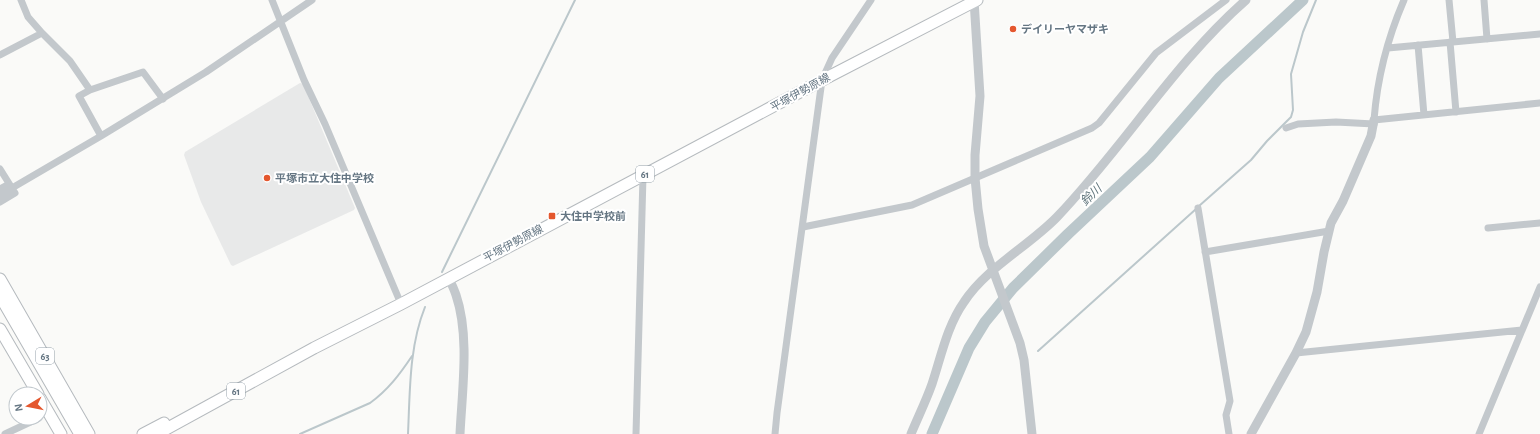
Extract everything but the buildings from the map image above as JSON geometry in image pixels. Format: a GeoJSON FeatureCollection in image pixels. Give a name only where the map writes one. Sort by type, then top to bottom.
{"type":"FeatureCollection","features":[{"type":"Feature","properties":{"kind":"highway"},"geometry":{"type":"LineString","coordinates":[[0,294],[81,434]]}},
{"type":"Feature","properties":{"kind":"highway"},"geometry":{"type":"LineString","coordinates":[[0,310],[71,434]]}},
{"type":"Feature","properties":{"kind":"main road","name":"平塚伊勢原線"},"geometry":{"type":"LineString","coordinates":[[157,434],[314,348],[402,304],[822,80],[975,1]]}},
{"type":"Feature","properties":{"kind":"main road","name":"63"},"geometry":{"type":"LineString","coordinates":[[0,279],[89,434]]}},
{"type":"Feature","properties":{"kind":"main road","name":"63"},"geometry":{"type":"LineString","coordinates":[[0,329],[33,386]]}},
{"type":"Feature","properties":{"kind":"main road"},"geometry":{"type":"LineString","coordinates":[[143,434],[266,368],[314,348]]}},
{"type":"Feature","properties":{"kind":"main road"},"geometry":{"type":"LineString","coordinates":[[173,434],[273,379],[314,348]]}},
{"type":"Feature","properties":{"kind":"main road"},"geometry":{"type":"LineString","coordinates":[[48,421],[61,434]]}},
{"type":"Feature","properties":{"kind":"street"},"geometry":{"type":"LineString","coordinates":[[21,0],[28,17],[70,61],[90,90]]}},
{"type":"Feature","properties":{"kind":"street"},"geometry":{"type":"LineString","coordinates":[[272,0],[402,304]]}},
{"type":"Feature","properties":{"kind":"street"},"geometry":{"type":"LineString","coordinates":[[0,195],[163,99],[312,0]]}},
{"type":"Feature","properties":{"kind":"street"},"geometry":{"type":"LineString","coordinates":[[775,434],[822,80],[832,58],[871,0]]}},
{"type":"Feature","properties":{"kind":"street"},"geometry":{"type":"LineString","coordinates":[[802,227],[912,205],[1092,128],[1099,123],[1156,54],[1226,0]]}},
{"type":"Feature","properties":{"kind":"street"},"geometry":{"type":"LineString","coordinates":[[910,434],[932,385],[950,330],[960,308],[975,287],[995,276],[1056,218],[1123,140],[1187,61],[1230,14],[1246,0]]}},
{"type":"Feature","properties":{"kind":"street"},"geometry":{"type":"LineString","coordinates":[[1251,434],[1306,332],[1329,231],[1371,136],[1374,122],[1376,94],[1388,48],[1404,0]]}},
{"type":"Feature","properties":{"kind":"street"},"geometry":{"type":"LineString","coordinates":[[1449,0],[1456,112]]}},
{"type":"Feature","properties":{"kind":"street"},"geometry":{"type":"LineString","coordinates":[[1484,0],[1487,39]]}},
{"type":"Feature","properties":{"kind":"street"},"geometry":{"type":"LineString","coordinates":[[975,1],[980,96],[975,178],[978,209],[984,246],[1015,327],[1024,360],[1032,434]]}},
{"type":"Feature","properties":{"kind":"street"},"geometry":{"type":"LineString","coordinates":[[0,55],[42,33]]}},
{"type":"Feature","properties":{"kind":"street"},"geometry":{"type":"LineString","coordinates":[[1388,48],[1540,34]]}},
{"type":"Feature","properties":{"kind":"street"},"geometry":{"type":"LineString","coordinates":[[1418,45],[1424,115]]}},
{"type":"Feature","properties":{"kind":"street"},"geometry":{"type":"LineString","coordinates":[[101,136],[79,96],[90,90],[143,72],[163,99]]}},
{"type":"Feature","properties":{"kind":"street"},"geometry":{"type":"LineString","coordinates":[[1286,128],[1298,124],[1374,122],[1424,115],[1540,103]]}},
{"type":"Feature","properties":{"kind":"street"},"geometry":{"type":"LineString","coordinates":[[0,169],[12,188]]}},
{"type":"Feature","properties":{"kind":"street"},"geometry":{"type":"LineString","coordinates":[[636,434],[643,176]]}},
{"type":"Feature","properties":{"kind":"street"},"geometry":{"type":"LineString","coordinates":[[0,189],[12,188]]}},
{"type":"Feature","properties":{"kind":"street"},"geometry":{"type":"LineString","coordinates":[[0,202],[12,188]]}},
{"type":"Feature","properties":{"kind":"street"},"geometry":{"type":"LineString","coordinates":[[1198,208],[1230,401],[1226,415],[1229,434]]}},
{"type":"Feature","properties":{"kind":"street"},"geometry":{"type":"LineString","coordinates":[[1488,228],[1540,223]]}},
{"type":"Feature","properties":{"kind":"street"},"geometry":{"type":"LineString","coordinates":[[1205,252],[1329,231]]}},
{"type":"Feature","properties":{"kind":"street"},"geometry":{"type":"LineString","coordinates":[[449,278],[456,294],[462,316],[464,333],[460,434]]}},
{"type":"Feature","properties":{"kind":"street"},"geometry":{"type":"LineString","coordinates":[[1479,434],[1540,287]]}},
{"type":"Feature","properties":{"kind":"street"},"geometry":{"type":"LineString","coordinates":[[1296,353],[1522,330]]}},
{"type":"Feature","properties":{"kind":"street"},"geometry":{"type":"LineString","coordinates":[[5,434],[22,426]]}},
{"type":"Feature","properties":{"kind":"shaded area","name":"平塚市立大住中学校"},"geometry":{"type":"Polygon","coordinates":[[[300,83],[303,84],[355,208],[354,210],[233,266],[231,265],[201,202],[184,155],[185,152],[300,83]]]}},
{"type":"Feature","properties":{"kind":"waterway"},"geometry":{"type":"LineString","coordinates":[[442,272],[575,0]]}},
{"type":"Feature","properties":{"kind":"waterway","name":"鈴川"},"geometry":{"type":"LineString","coordinates":[[932,434],[969,348],[985,322],[1013,288],[1150,157],[1219,78],[1303,0]]}},
{"type":"Feature","properties":{"kind":"waterway"},"geometry":{"type":"LineString","coordinates":[[1199,206],[1251,160],[1267,141],[1291,117],[1293,110],[1291,74],[1303,32],[1316,0]]}},
{"type":"Feature","properties":{"kind":"waterway"},"geometry":{"type":"LineString","coordinates":[[1038,351],[1196,209]]}},
{"type":"Feature","properties":{"kind":"waterway"},"geometry":{"type":"LineString","coordinates":[[408,434],[413,353],[425,307]]}},
{"type":"Feature","properties":{"kind":"waterway"},"geometry":{"type":"LineString","coordinates":[[300,434],[370,403],[393,381],[412,356]]}},
{"type":"Feature","properties":{"kind":"place","name":"デイリーヤマザキ"},"geometry":{"type":"Point","coordinates":[1013,29]}},
{"type":"Feature","properties":{"kind":"place","name":"平塚市立大住中学校"},"geometry":{"type":"Point","coordinates":[267,178]}},
{"type":"Feature","properties":{"kind":"place","name":"大住中学校前"},"geometry":{"type":"Point","coordinates":[552,216]}}]}
